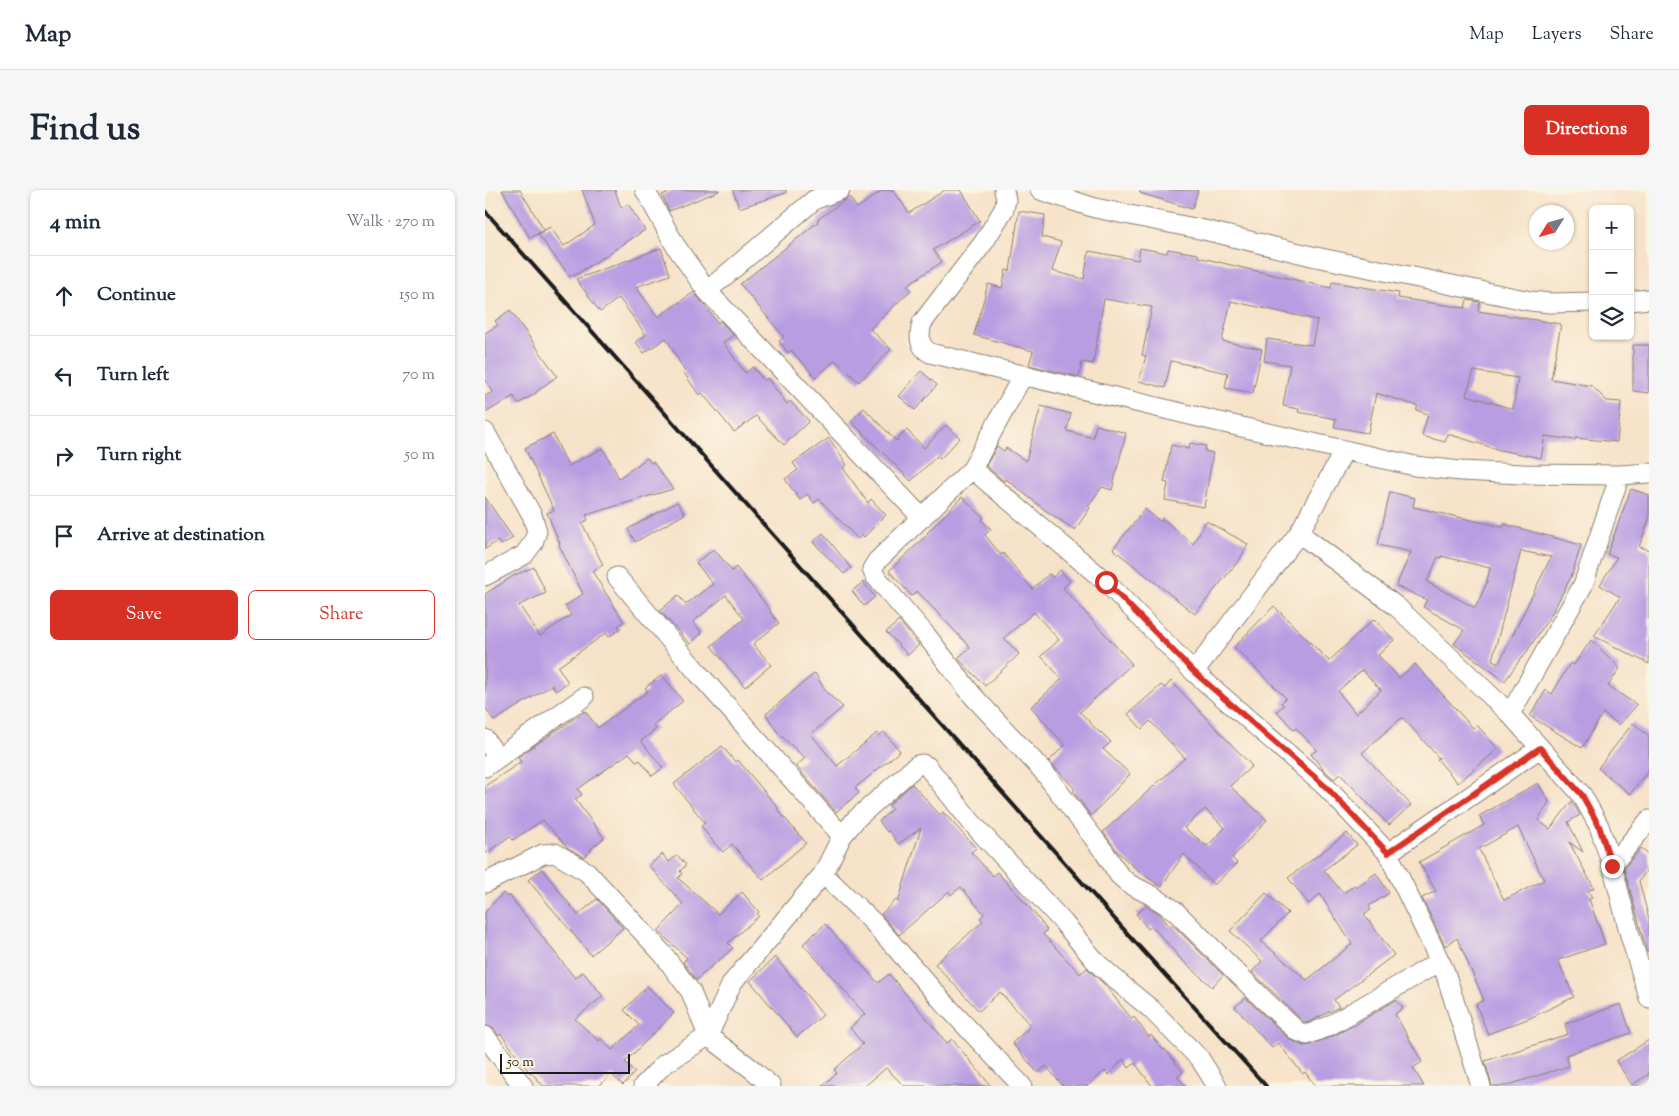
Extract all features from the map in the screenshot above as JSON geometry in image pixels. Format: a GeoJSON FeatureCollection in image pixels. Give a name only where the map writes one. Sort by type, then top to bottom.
{"type":"FeatureCollection","features":[{"type":"Feature","properties":{"kind":"street"},"geometry":{"type":"LineString","coordinates":[[645,190],[675,245],[707,291],[922,518]]}},
{"type":"Feature","properties":{"kind":"street"},"geometry":{"type":"LineString","coordinates":[[707,291],[814,200],[840,190]]}},
{"type":"Feature","properties":{"kind":"street"},"geometry":{"type":"LineString","coordinates":[[1004,190],[1006,200],[1004,210],[983,242],[922,323],[919,333],[920,342],[924,349],[930,352],[1344,451],[1415,466],[1461,471],[1521,474],[1649,473]]}},
{"type":"Feature","properties":{"kind":"street"},"geometry":{"type":"LineString","coordinates":[[1039,190],[1095,208],[1204,230],[1316,257],[1530,301],[1550,303],[1589,302]]}},
{"type":"Feature","properties":{"kind":"street"},"geometry":{"type":"LineString","coordinates":[[1634,300],[1649,299]]}},
{"type":"Feature","properties":{"kind":"street"},"geometry":{"type":"LineString","coordinates":[[1023,375],[972,469],[877,561],[873,569],[875,576],[926,635],[973,696],[1043,771],[1105,853],[1119,875],[1129,884],[1174,910],[1297,1031],[1307,1035],[1329,1026],[1439,962]]}},
{"type":"Feature","properties":{"kind":"street"},"geometry":{"type":"LineString","coordinates":[[485,432],[532,515],[537,531],[533,543],[524,555],[485,576]]}},
{"type":"Feature","properties":{"kind":"street"},"geometry":{"type":"LineString","coordinates":[[1194,672],[1299,533],[1344,451]]}},
{"type":"Feature","properties":{"kind":"street"},"geometry":{"type":"LineString","coordinates":[[972,469],[1106,582],[1194,672],[1326,787],[1388,853],[1445,972],[1481,1086]]}},
{"type":"Feature","properties":{"kind":"street"},"geometry":{"type":"LineString","coordinates":[[1510,714],[1583,586],[1620,474]]}},
{"type":"Feature","properties":{"kind":"street"},"geometry":{"type":"LineString","coordinates":[[1299,533],[1396,606],[1510,714],[1582,795],[1599,826],[1649,998]]}},
{"type":"Feature","properties":{"kind":"street"},"geometry":{"type":"LineString","coordinates":[[617,577],[841,836]]}},
{"type":"Feature","properties":{"kind":"street"},"geometry":{"type":"LineString","coordinates":[[485,739],[492,762],[584,697]]}},
{"type":"Feature","properties":{"kind":"street"},"geometry":{"type":"LineString","coordinates":[[1388,853],[1540,748]]}},
{"type":"Feature","properties":{"kind":"street"},"geometry":{"type":"LineString","coordinates":[[643,1086],[663,1065],[708,1036],[732,983],[823,874],[841,836],[856,819],[917,765],[922,764],[927,766],[972,823],[1063,922],[1097,963],[1151,1009],[1200,1060],[1217,1086]]}},
{"type":"Feature","properties":{"kind":"street"},"geometry":{"type":"LineString","coordinates":[[1612,866],[1649,820]]}},
{"type":"Feature","properties":{"kind":"street"},"geometry":{"type":"LineString","coordinates":[[485,883],[543,854],[555,853],[587,872],[663,954],[691,992],[708,1036],[771,1086]]}},
{"type":"Feature","properties":{"kind":"street"},"geometry":{"type":"LineString","coordinates":[[823,874],[873,922],[945,1004],[1022,1086]]}},
{"type":"Feature","properties":{"kind":"street"},"geometry":{"type":"LineString","coordinates":[[485,1036],[523,1086]]}},
{"type":"Feature","properties":{"kind":"building"},"geometry":{"type":"Polygon","coordinates":[[[502,190],[520,190],[544,230],[530,238],[502,190]]]}},
{"type":"Feature","properties":{"kind":"building"},"geometry":{"type":"Polygon","coordinates":[[[582,190],[615,190],[621,208],[628,204],[645,230],[570,277],[538,234],[550,227],[564,246],[595,225],[582,190]]]}},
{"type":"Feature","properties":{"kind":"building"},"geometry":{"type":"Polygon","coordinates":[[[674,190],[719,191],[669,211],[662,195],[674,190]]]}},
{"type":"Feature","properties":{"kind":"building"},"geometry":{"type":"Polygon","coordinates":[[[733,190],[786,190],[786,193],[739,208],[733,190]]]}},
{"type":"Feature","properties":{"kind":"building"},"geometry":{"type":"Polygon","coordinates":[[[883,190],[893,190],[909,213],[945,190],[961,190],[980,221],[933,250],[942,262],[907,285],[911,290],[870,329],[891,349],[859,382],[835,360],[816,378],[791,350],[788,353],[779,341],[784,337],[740,284],[818,222],[817,220],[849,197],[857,208],[883,190]]]}},
{"type":"Feature","properties":{"kind":"building"},"geometry":{"type":"Polygon","coordinates":[[[1140,190],[1198,190],[1192,209],[1140,193],[1140,190]]]}},
{"type":"Feature","properties":{"kind":"building"},"geometry":{"type":"Polygon","coordinates":[[[1019,211],[1045,215],[1042,237],[1061,242],[1052,271],[1084,279],[1089,251],[1138,260],[1140,248],[1167,253],[1168,249],[1198,254],[1198,257],[1331,288],[1332,282],[1399,293],[1398,298],[1465,308],[1467,300],[1480,302],[1478,311],[1561,324],[1551,379],[1592,386],[1607,401],[1621,402],[1617,442],[1545,436],[1541,458],[1500,450],[1448,434],[1445,442],[1422,436],[1428,414],[1416,410],[1418,406],[1376,393],[1368,433],[1334,427],[1336,419],[1298,412],[1299,409],[1283,406],[1290,365],[1264,361],[1267,339],[1312,345],[1317,320],[1231,301],[1222,341],[1262,349],[1253,393],[1225,388],[1228,373],[1171,361],[1165,388],[1139,381],[1146,356],[1142,355],[1152,307],[1104,299],[1093,364],[1082,362],[1079,377],[1029,365],[1033,351],[974,335],[988,284],[1002,288],[1006,270],[1010,271],[1019,211]],[[1474,371],[1466,395],[1513,409],[1518,378],[1474,371]]]}},
{"type":"Feature","properties":{"kind":"building"},"geometry":{"type":"Polygon","coordinates":[[[661,248],[670,275],[636,287],[658,317],[694,292],[718,323],[720,321],[732,333],[733,336],[723,342],[745,373],[753,367],[764,381],[767,378],[787,404],[790,401],[809,421],[784,445],[756,416],[734,432],[702,393],[699,395],[684,373],[666,338],[644,353],[636,342],[646,335],[619,298],[600,312],[576,279],[661,248]]]}},
{"type":"Feature","properties":{"kind":"building"},"geometry":{"type":"Polygon","coordinates":[[[510,310],[557,376],[536,393],[518,404],[514,396],[485,413],[485,396],[493,392],[485,379],[485,333],[498,325],[495,321],[510,310]]]}},
{"type":"Feature","properties":{"kind":"building"},"geometry":{"type":"Polygon","coordinates":[[[1633,345],[1649,345],[1649,393],[1633,391],[1633,345]]]}},
{"type":"Feature","properties":{"kind":"building"},"geometry":{"type":"Polygon","coordinates":[[[921,371],[937,385],[915,410],[899,396],[921,371]]]}},
{"type":"Feature","properties":{"kind":"building"},"geometry":{"type":"Polygon","coordinates":[[[1041,406],[1071,414],[1067,431],[1093,438],[1096,425],[1126,433],[1112,490],[1102,487],[1088,506],[1090,508],[1075,530],[1045,510],[1006,479],[1004,481],[986,466],[997,446],[1004,451],[1006,448],[1026,461],[1041,406]]]}},
{"type":"Feature","properties":{"kind":"building"},"geometry":{"type":"Polygon","coordinates":[[[864,408],[896,441],[907,430],[924,448],[946,425],[960,438],[940,459],[937,456],[911,481],[851,421],[864,408]]]}},
{"type":"Feature","properties":{"kind":"building"},"geometry":{"type":"Polygon","coordinates":[[[553,434],[568,466],[603,448],[619,478],[647,458],[651,463],[653,462],[673,489],[586,515],[588,520],[582,523],[603,565],[592,571],[624,622],[618,626],[620,629],[609,637],[606,633],[558,667],[568,682],[556,691],[552,685],[494,721],[485,707],[485,594],[515,575],[534,567],[546,593],[519,605],[540,636],[571,615],[565,606],[583,594],[559,545],[547,513],[554,510],[525,448],[553,434]]]}},
{"type":"Feature","properties":{"kind":"building"},"geometry":{"type":"Polygon","coordinates":[[[829,438],[847,465],[843,468],[868,503],[871,499],[886,515],[864,537],[862,535],[858,539],[819,499],[814,503],[807,494],[800,500],[785,479],[798,470],[793,463],[829,438]]]}},
{"type":"Feature","properties":{"kind":"building"},"geometry":{"type":"Polygon","coordinates":[[[1190,443],[1206,446],[1205,451],[1213,453],[1204,507],[1165,500],[1168,483],[1164,482],[1171,445],[1189,449],[1190,443]]]}},
{"type":"Feature","properties":{"kind":"building"},"geometry":{"type":"Polygon","coordinates":[[[1631,489],[1649,495],[1649,520],[1639,547],[1649,550],[1649,664],[1594,636],[1620,597],[1600,585],[1617,557],[1607,554],[1631,489]]]}},
{"type":"Feature","properties":{"kind":"building"},"geometry":{"type":"Polygon","coordinates":[[[1390,492],[1415,498],[1413,507],[1503,527],[1504,524],[1581,545],[1571,577],[1552,613],[1505,681],[1454,644],[1464,630],[1423,607],[1427,600],[1396,586],[1411,552],[1378,545],[1390,492]],[[1521,551],[1492,660],[1499,663],[1551,557],[1521,551]],[[1441,556],[1441,558],[1438,557],[1427,582],[1475,608],[1486,585],[1490,568],[1441,556]]]}},
{"type":"Feature","properties":{"kind":"building"},"geometry":{"type":"Polygon","coordinates":[[[485,497],[513,538],[501,545],[498,541],[485,549],[485,497]]]}},
{"type":"Feature","properties":{"kind":"building"},"geometry":{"type":"Polygon","coordinates":[[[962,497],[984,518],[982,520],[991,529],[985,535],[1001,555],[1003,553],[1032,589],[1049,574],[1053,577],[1060,570],[1070,581],[1063,588],[1132,664],[1080,712],[1111,742],[1103,749],[1130,774],[1091,816],[1073,791],[1075,789],[1049,761],[1065,745],[1031,707],[1062,679],[1041,656],[1059,640],[1034,612],[1004,638],[1019,654],[985,686],[958,658],[970,647],[917,591],[912,596],[889,571],[928,534],[962,497]]]}},
{"type":"Feature","properties":{"kind":"building"},"geometry":{"type":"Polygon","coordinates":[[[677,502],[685,514],[635,542],[628,529],[677,502]]]}},
{"type":"Feature","properties":{"kind":"building"},"geometry":{"type":"Polygon","coordinates":[[[1145,509],[1161,522],[1162,518],[1193,544],[1206,521],[1248,544],[1240,559],[1195,614],[1113,549],[1145,509]]]}},
{"type":"Feature","properties":{"kind":"building"},"geometry":{"type":"Polygon","coordinates":[[[823,533],[851,568],[844,574],[813,542],[823,533]]]}},
{"type":"Feature","properties":{"kind":"building"},"geometry":{"type":"Polygon","coordinates":[[[714,549],[732,571],[736,567],[779,623],[753,644],[771,665],[745,687],[711,646],[744,619],[726,595],[693,622],[702,633],[690,644],[660,611],[678,595],[686,604],[713,584],[696,563],[714,549]]]}},
{"type":"Feature","properties":{"kind":"building"},"geometry":{"type":"Polygon","coordinates":[[[863,582],[875,597],[864,606],[852,591],[863,582]]]}},
{"type":"Feature","properties":{"kind":"building"},"geometry":{"type":"Polygon","coordinates":[[[1274,606],[1329,661],[1374,619],[1394,640],[1378,655],[1399,678],[1415,664],[1473,728],[1477,725],[1498,749],[1458,783],[1437,759],[1439,758],[1403,718],[1400,719],[1362,753],[1411,805],[1389,825],[1340,774],[1334,779],[1323,769],[1311,754],[1317,750],[1296,728],[1294,730],[1277,711],[1284,705],[1281,703],[1286,698],[1234,647],[1274,606]],[[1362,670],[1338,691],[1356,714],[1381,690],[1362,670]]]}},
{"type":"Feature","properties":{"kind":"building"},"geometry":{"type":"Polygon","coordinates":[[[899,621],[919,645],[908,655],[886,632],[899,621]]]}},
{"type":"Feature","properties":{"kind":"building"},"geometry":{"type":"Polygon","coordinates":[[[1591,640],[1620,668],[1608,686],[1637,705],[1619,725],[1603,713],[1582,748],[1530,716],[1546,690],[1552,694],[1570,663],[1574,665],[1591,640]]]}},
{"type":"Feature","properties":{"kind":"building"},"geometry":{"type":"Polygon","coordinates":[[[815,673],[826,692],[843,707],[811,734],[837,766],[877,733],[879,736],[884,732],[900,751],[855,788],[859,793],[836,812],[796,766],[805,758],[778,733],[766,714],[815,673]]]}},
{"type":"Feature","properties":{"kind":"building"},"geometry":{"type":"Polygon","coordinates":[[[662,675],[683,701],[653,725],[656,729],[641,741],[663,768],[652,776],[640,760],[637,762],[629,753],[578,789],[582,795],[575,799],[604,838],[584,857],[568,848],[543,820],[513,840],[510,836],[485,854],[485,786],[521,762],[518,757],[585,711],[598,728],[648,691],[645,688],[662,675]]]}},
{"type":"Feature","properties":{"kind":"building"},"geometry":{"type":"Polygon","coordinates":[[[1171,681],[1252,766],[1230,786],[1267,820],[1232,858],[1237,863],[1214,885],[1184,854],[1161,887],[1135,868],[1118,852],[1103,832],[1185,758],[1150,721],[1142,729],[1128,714],[1161,685],[1165,688],[1171,681]],[[1205,809],[1184,828],[1207,846],[1225,828],[1205,809]]]}},
{"type":"Feature","properties":{"kind":"building"},"geometry":{"type":"Polygon","coordinates":[[[1633,723],[1649,736],[1649,770],[1630,794],[1598,768],[1633,723]]]}},
{"type":"Feature","properties":{"kind":"building"},"geometry":{"type":"Polygon","coordinates":[[[722,746],[735,762],[738,760],[806,843],[763,880],[732,844],[723,852],[715,844],[701,826],[705,823],[674,784],[722,746]]]}},
{"type":"Feature","properties":{"kind":"building"},"geometry":{"type":"Polygon","coordinates":[[[1538,783],[1549,802],[1538,820],[1550,829],[1572,801],[1580,815],[1568,822],[1583,852],[1569,842],[1594,888],[1588,891],[1592,897],[1589,899],[1605,944],[1558,960],[1574,997],[1530,1018],[1488,1034],[1476,1004],[1484,1000],[1457,938],[1445,946],[1422,898],[1436,891],[1419,862],[1484,825],[1479,816],[1538,783]],[[1518,827],[1479,849],[1504,900],[1544,880],[1518,827]]]}},
{"type":"Feature","properties":{"kind":"building"},"geometry":{"type":"Polygon","coordinates":[[[912,784],[940,815],[943,812],[976,848],[971,852],[993,876],[997,872],[1030,908],[1047,930],[1043,934],[1080,974],[1087,968],[1103,983],[1132,1019],[1134,1017],[1149,1037],[1151,1035],[1163,1050],[1165,1049],[1183,1072],[1177,1077],[1186,1086],[1152,1086],[1135,1063],[1129,1068],[1123,1059],[1109,1075],[1105,1071],[1087,1086],[1063,1086],[1046,1066],[1038,1073],[1012,1043],[1031,1026],[1000,992],[979,1011],[935,964],[983,921],[980,918],[984,914],[961,887],[951,895],[949,891],[899,935],[881,914],[896,900],[898,902],[921,828],[898,844],[879,821],[892,809],[889,805],[912,784]]]}},
{"type":"Feature","properties":{"kind":"building"},"geometry":{"type":"Polygon","coordinates":[[[1347,833],[1357,845],[1324,870],[1343,893],[1355,885],[1356,887],[1376,873],[1389,893],[1369,906],[1371,910],[1364,914],[1394,955],[1334,1000],[1339,1007],[1307,1023],[1252,972],[1262,961],[1230,931],[1266,893],[1288,913],[1261,941],[1307,980],[1352,944],[1320,894],[1309,904],[1288,878],[1347,833]]]}},
{"type":"Feature","properties":{"kind":"building"},"geometry":{"type":"Polygon","coordinates":[[[1641,848],[1649,854],[1649,867],[1639,881],[1649,919],[1649,952],[1647,952],[1624,868],[1641,848]]]}},
{"type":"Feature","properties":{"kind":"building"},"geometry":{"type":"Polygon","coordinates":[[[662,854],[669,862],[677,855],[686,865],[680,871],[682,874],[678,878],[718,914],[742,892],[759,912],[757,914],[759,916],[728,943],[733,948],[696,980],[683,962],[687,958],[658,931],[683,904],[649,866],[662,854]]]}},
{"type":"Feature","properties":{"kind":"building"},"geometry":{"type":"Polygon","coordinates":[[[542,869],[578,915],[597,899],[623,928],[591,955],[528,880],[542,869]]]}},
{"type":"Feature","properties":{"kind":"building"},"geometry":{"type":"Polygon","coordinates":[[[503,893],[507,897],[509,895],[575,978],[583,972],[603,996],[575,1019],[599,1041],[601,1039],[612,1050],[639,1025],[624,1010],[647,986],[674,1013],[625,1062],[635,1072],[623,1085],[611,1074],[599,1086],[543,1086],[530,1073],[501,1034],[499,1036],[494,1029],[485,1025],[485,912],[503,893]]]}},
{"type":"Feature","properties":{"kind":"building"},"geometry":{"type":"Polygon","coordinates":[[[1147,906],[1160,914],[1170,927],[1173,925],[1223,975],[1212,987],[1180,958],[1152,926],[1148,929],[1136,914],[1147,906]]]}},
{"type":"Feature","properties":{"kind":"building"},"geometry":{"type":"Polygon","coordinates":[[[825,924],[878,983],[889,974],[947,1043],[952,1039],[991,1086],[904,1086],[886,1068],[865,1086],[822,1086],[837,1073],[834,1070],[863,1044],[850,1028],[865,1014],[803,944],[825,924]]]}},
{"type":"Feature","properties":{"kind":"building"},"geometry":{"type":"Polygon","coordinates":[[[775,957],[823,1015],[797,1037],[750,981],[775,957]]]}},
{"type":"Feature","properties":{"kind":"building"},"geometry":{"type":"Polygon","coordinates":[[[1246,998],[1289,1039],[1304,1046],[1311,1045],[1354,1026],[1396,1000],[1403,1008],[1395,1014],[1422,1062],[1413,1068],[1424,1086],[1315,1086],[1305,1072],[1303,1074],[1278,1043],[1272,1048],[1235,1007],[1246,998]]]}},
{"type":"Feature","properties":{"kind":"building"},"geometry":{"type":"Polygon","coordinates":[[[1621,1004],[1631,1033],[1566,1055],[1569,1066],[1505,1086],[1492,1086],[1485,1061],[1568,1034],[1565,1024],[1621,1004]]]}},
{"type":"Feature","properties":{"kind":"building"},"geometry":{"type":"Polygon","coordinates":[[[1649,1040],[1649,1074],[1632,1085],[1616,1061],[1649,1040]]]}},
{"type":"Feature","properties":{"kind":"railway"},"geometry":{"type":"LineString","coordinates":[[485,211],[1136,943],[1266,1086]]}},
{"type":"Feature","properties":{"kind":"route"},"geometry":{"type":"LineString","coordinates":[[1106,582],[1194,672],[1249,722],[1326,787],[1388,853],[1540,748],[1582,795],[1599,826],[1612,866]]}}]}
